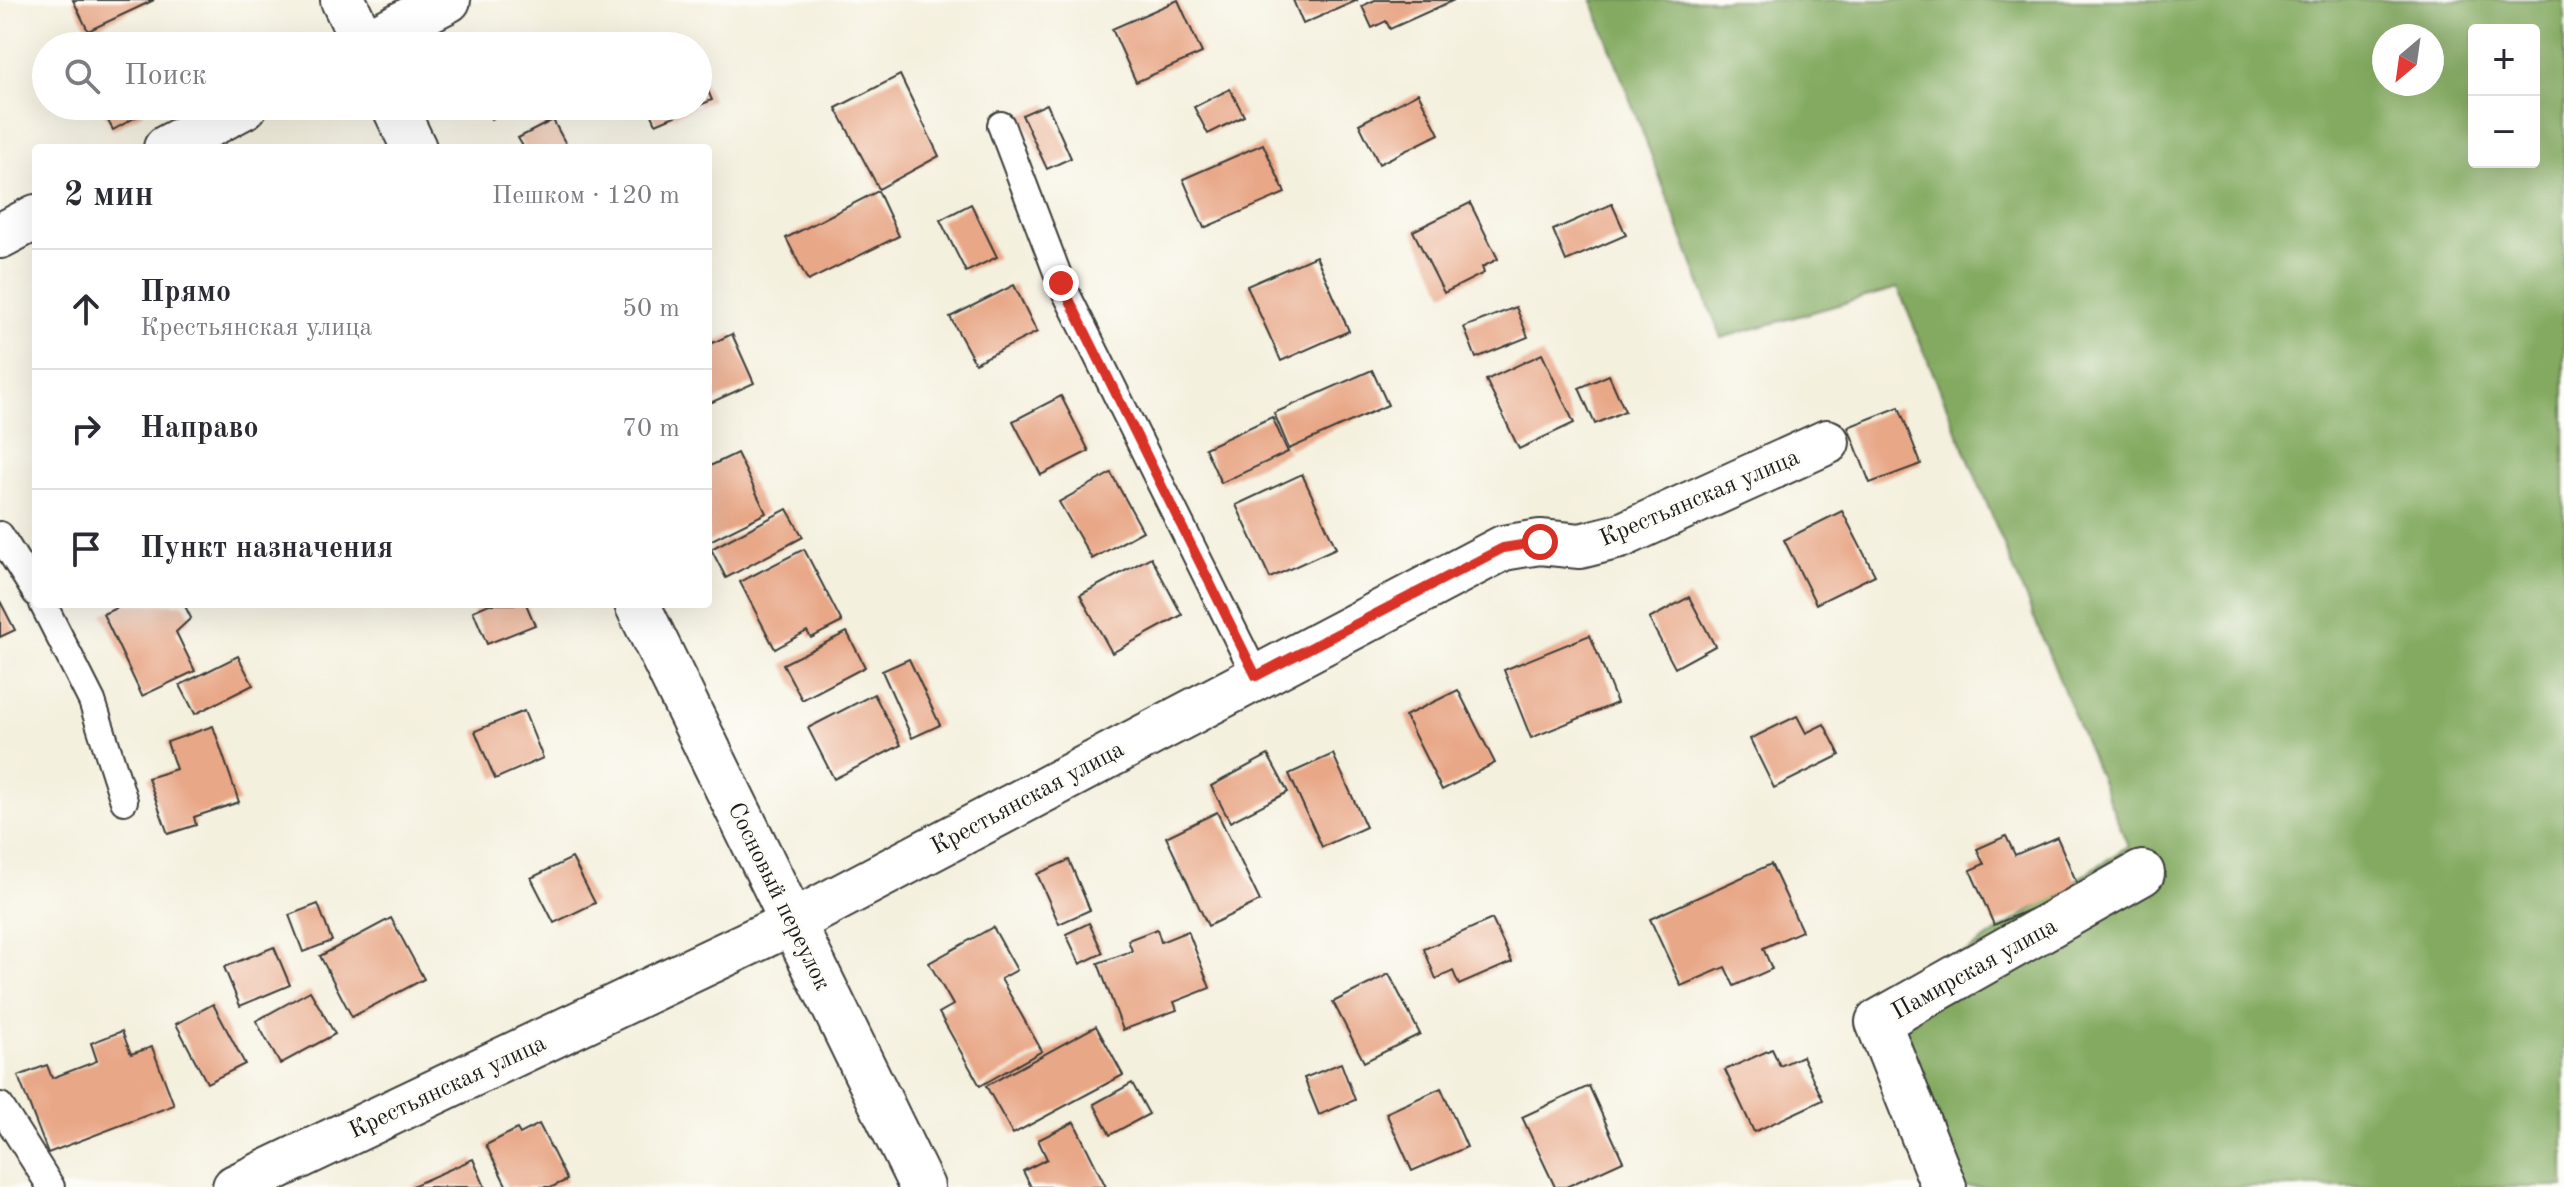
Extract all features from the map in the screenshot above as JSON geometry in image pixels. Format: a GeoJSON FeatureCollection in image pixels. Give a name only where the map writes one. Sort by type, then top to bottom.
{"type":"FeatureCollection","features":[{"type":"Feature","properties":{"kind":"street"},"geometry":{"type":"LineString","coordinates":[[343,0],[357,32]]}},
{"type":"Feature","properties":{"kind":"street"},"geometry":{"type":"LineString","coordinates":[[387,32],[448,0]]}},
{"type":"Feature","properties":{"kind":"street"},"geometry":{"type":"LineString","coordinates":[[174,144],[219,120]]}},
{"type":"Feature","properties":{"kind":"street"},"geometry":{"type":"LineString","coordinates":[[401,120],[412,144]]}},
{"type":"Feature","properties":{"kind":"street"},"geometry":{"type":"LineString","coordinates":[[0,236],[32,219]]}},
{"type":"Feature","properties":{"kind":"street","name":"Крестьянская улица"},"geometry":{"type":"LineString","coordinates":[[235,1187],[793,922],[1503,548],[1540,542],[1580,546],[1620,536],[1827,442]]}},
{"type":"Feature","properties":{"kind":"street","name":"Сосновый переулок"},"geometry":{"type":"LineString","coordinates":[[639,608],[922,1187]]}},
{"type":"Feature","properties":{"kind":"street","name":"Памирская улица"},"geometry":{"type":"LineString","coordinates":[[1944,1187],[1878,1022],[2142,873]]}},
{"type":"Feature","properties":{"kind":"lane"},"geometry":{"type":"LineString","coordinates":[[1001,125],[1061,283],[1256,676]]}},
{"type":"Feature","properties":{"kind":"lane"},"geometry":{"type":"LineString","coordinates":[[0,535],[32,587]]}},
{"type":"Feature","properties":{"kind":"lane"},"geometry":{"type":"LineString","coordinates":[[45,608],[92,701],[124,801]]}},
{"type":"Feature","properties":{"kind":"lane"},"geometry":{"type":"LineString","coordinates":[[0,1106],[51,1187]]}},
{"type":"Feature","properties":{"kind":"green space"},"geometry":{"type":"Polygon","coordinates":[[[1592,0],[2564,0],[2564,1187],[1930,1187],[1898,997],[2128,846],[1898,288],[1721,338],[1592,0]]]}},
{"type":"Feature","properties":{"kind":"building"},"geometry":{"type":"Polygon","coordinates":[[[73,0],[154,0],[88,31],[73,0]]]}},
{"type":"Feature","properties":{"kind":"building"},"geometry":{"type":"Polygon","coordinates":[[[1178,0],[1202,53],[1136,82],[1112,29],[1178,0]]]}},
{"type":"Feature","properties":{"kind":"building"},"geometry":{"type":"Polygon","coordinates":[[[1293,0],[1358,0],[1303,24],[1293,0]]]}},
{"type":"Feature","properties":{"kind":"building"},"geometry":{"type":"Polygon","coordinates":[[[1375,0],[1454,0],[1390,29],[1386,21],[1372,28],[1362,6],[1375,0]]]}},
{"type":"Feature","properties":{"kind":"building"},"geometry":{"type":"Polygon","coordinates":[[[900,75],[939,156],[879,189],[836,108],[900,75]]]}},
{"type":"Feature","properties":{"kind":"building"},"geometry":{"type":"Polygon","coordinates":[[[1230,89],[1244,116],[1208,134],[1194,107],[1230,89]]]}},
{"type":"Feature","properties":{"kind":"building"},"geometry":{"type":"Polygon","coordinates":[[[1418,93],[1439,134],[1379,164],[1359,124],[1418,93]]]}},
{"type":"Feature","properties":{"kind":"building"},"geometry":{"type":"Polygon","coordinates":[[[1047,104],[1071,158],[1047,169],[1022,115],[1047,104]]]}},
{"type":"Feature","properties":{"kind":"building"},"geometry":{"type":"Polygon","coordinates":[[[108,120],[131,120],[113,130],[108,120]]]}},
{"type":"Feature","properties":{"kind":"building"},"geometry":{"type":"Polygon","coordinates":[[[553,120],[566,144],[522,144],[518,138],[553,120]]]}},
{"type":"Feature","properties":{"kind":"building"},"geometry":{"type":"Polygon","coordinates":[[[1263,144],[1285,193],[1204,228],[1183,179],[1263,144]]]}},
{"type":"Feature","properties":{"kind":"building"},"geometry":{"type":"Polygon","coordinates":[[[878,191],[899,236],[808,281],[786,238],[878,191]]]}},
{"type":"Feature","properties":{"kind":"building"},"geometry":{"type":"Polygon","coordinates":[[[1470,203],[1498,259],[1482,267],[1484,273],[1444,293],[1413,231],[1470,203]]]}},
{"type":"Feature","properties":{"kind":"building"},"geometry":{"type":"Polygon","coordinates":[[[971,204],[997,257],[966,272],[940,220],[971,204]]]}},
{"type":"Feature","properties":{"kind":"building"},"geometry":{"type":"Polygon","coordinates":[[[1612,204],[1626,235],[1566,261],[1553,230],[1612,204]]]}},
{"type":"Feature","properties":{"kind":"building"},"geometry":{"type":"Polygon","coordinates":[[[1316,256],[1349,331],[1281,361],[1247,286],[1316,256]]]}},
{"type":"Feature","properties":{"kind":"building"},"geometry":{"type":"Polygon","coordinates":[[[1014,285],[1037,332],[975,363],[950,317],[1014,285]]]}},
{"type":"Feature","properties":{"kind":"building"},"geometry":{"type":"Polygon","coordinates":[[[1516,307],[1528,337],[1476,358],[1464,327],[1516,307]]]}},
{"type":"Feature","properties":{"kind":"building"},"geometry":{"type":"Polygon","coordinates":[[[732,334],[754,383],[712,402],[712,343],[732,334]]]}},
{"type":"Feature","properties":{"kind":"building"},"geometry":{"type":"Polygon","coordinates":[[[1542,354],[1574,423],[1519,449],[1486,380],[1542,354]]]}},
{"type":"Feature","properties":{"kind":"building"},"geometry":{"type":"Polygon","coordinates":[[[1372,370],[1388,405],[1289,449],[1274,413],[1372,370]]]}},
{"type":"Feature","properties":{"kind":"building"},"geometry":{"type":"Polygon","coordinates":[[[1609,375],[1625,411],[1595,424],[1579,388],[1609,375]]]}},
{"type":"Feature","properties":{"kind":"building"},"geometry":{"type":"Polygon","coordinates":[[[1061,396],[1089,451],[1041,475],[1013,421],[1061,396]]]}},
{"type":"Feature","properties":{"kind":"building"},"geometry":{"type":"Polygon","coordinates":[[[1899,407],[1921,464],[1870,483],[1848,427],[1899,407]]]}},
{"type":"Feature","properties":{"kind":"building"},"geometry":{"type":"Polygon","coordinates":[[[1272,417],[1288,452],[1221,483],[1205,448],[1272,417]]]}},
{"type":"Feature","properties":{"kind":"building"},"geometry":{"type":"Polygon","coordinates":[[[737,453],[766,513],[712,540],[712,465],[737,453]]]}},
{"type":"Feature","properties":{"kind":"building"},"geometry":{"type":"Polygon","coordinates":[[[1111,473],[1143,531],[1092,559],[1059,502],[1111,473]]]}},
{"type":"Feature","properties":{"kind":"building"},"geometry":{"type":"Polygon","coordinates":[[[1302,474],[1336,548],[1270,578],[1236,505],[1302,474]]]}},
{"type":"Feature","properties":{"kind":"building"},"geometry":{"type":"Polygon","coordinates":[[[787,509],[803,537],[726,578],[712,548],[787,509]]]}},
{"type":"Feature","properties":{"kind":"building"},"geometry":{"type":"Polygon","coordinates":[[[1842,511],[1875,575],[1816,604],[1784,540],[1842,511]]]}},
{"type":"Feature","properties":{"kind":"building"},"geometry":{"type":"Polygon","coordinates":[[[804,549],[842,622],[811,638],[807,631],[775,649],[740,582],[804,549]]]}},
{"type":"Feature","properties":{"kind":"building"},"geometry":{"type":"Polygon","coordinates":[[[1151,557],[1182,615],[1112,653],[1080,595],[1151,557]]]}},
{"type":"Feature","properties":{"kind":"building"},"geometry":{"type":"Polygon","coordinates":[[[1689,597],[1715,646],[1675,668],[1649,619],[1689,597]]]}},
{"type":"Feature","properties":{"kind":"building"},"geometry":{"type":"Polygon","coordinates":[[[0,601],[15,630],[0,637],[0,601]]]}},
{"type":"Feature","properties":{"kind":"building"},"geometry":{"type":"Polygon","coordinates":[[[116,608],[186,608],[191,618],[176,632],[195,671],[142,696],[103,614],[116,608]]]}},
{"type":"Feature","properties":{"kind":"building"},"geometry":{"type":"Polygon","coordinates":[[[480,608],[528,608],[535,625],[487,644],[473,611],[480,608]]]}},
{"type":"Feature","properties":{"kind":"building"},"geometry":{"type":"Polygon","coordinates":[[[847,632],[865,667],[802,700],[783,664],[847,632]]]}},
{"type":"Feature","properties":{"kind":"building"},"geometry":{"type":"Polygon","coordinates":[[[1590,635],[1617,703],[1531,738],[1504,670],[1590,635]]]}},
{"type":"Feature","properties":{"kind":"building"},"geometry":{"type":"Polygon","coordinates":[[[238,656],[253,685],[195,714],[180,685],[238,656]]]}},
{"type":"Feature","properties":{"kind":"building"},"geometry":{"type":"Polygon","coordinates":[[[909,659],[940,725],[912,738],[882,671],[909,659]]]}},
{"type":"Feature","properties":{"kind":"building"},"geometry":{"type":"Polygon","coordinates":[[[1458,690],[1495,763],[1442,790],[1405,716],[1458,690]]]}},
{"type":"Feature","properties":{"kind":"building"},"geometry":{"type":"Polygon","coordinates":[[[874,694],[901,745],[834,779],[808,728],[874,694]]]}},
{"type":"Feature","properties":{"kind":"building"},"geometry":{"type":"Polygon","coordinates":[[[524,711],[543,758],[495,779],[475,731],[524,711]]]}},
{"type":"Feature","properties":{"kind":"building"},"geometry":{"type":"Polygon","coordinates":[[[1797,716],[1806,733],[1824,724],[1840,755],[1774,788],[1750,739],[1797,716]]]}},
{"type":"Feature","properties":{"kind":"building"},"geometry":{"type":"Polygon","coordinates":[[[213,726],[239,802],[194,817],[196,825],[168,834],[148,778],[176,769],[167,742],[213,726]]]}},
{"type":"Feature","properties":{"kind":"building"},"geometry":{"type":"Polygon","coordinates":[[[1333,754],[1366,827],[1322,847],[1289,774],[1333,754]]]}},
{"type":"Feature","properties":{"kind":"building"},"geometry":{"type":"Polygon","coordinates":[[[1268,755],[1288,792],[1230,822],[1211,786],[1268,755]]]}},
{"type":"Feature","properties":{"kind":"building"},"geometry":{"type":"Polygon","coordinates":[[[1217,812],[1260,901],[1208,926],[1166,837],[1217,812]]]}},
{"type":"Feature","properties":{"kind":"building"},"geometry":{"type":"Polygon","coordinates":[[[2006,836],[2015,855],[2057,837],[2079,888],[1994,925],[1970,870],[1984,864],[1977,849],[2006,836]]]}},
{"type":"Feature","properties":{"kind":"building"},"geometry":{"type":"Polygon","coordinates":[[[572,858],[595,903],[554,923],[531,878],[572,858]]]}},
{"type":"Feature","properties":{"kind":"building"},"geometry":{"type":"Polygon","coordinates":[[[1069,860],[1090,910],[1059,924],[1037,874],[1069,860]]]}},
{"type":"Feature","properties":{"kind":"building"},"geometry":{"type":"Polygon","coordinates":[[[1771,864],[1802,931],[1763,948],[1772,969],[1734,986],[1725,967],[1681,986],[1650,919],[1771,864]]]}},
{"type":"Feature","properties":{"kind":"building"},"geometry":{"type":"Polygon","coordinates":[[[318,904],[332,941],[303,952],[289,915],[318,904]]]}},
{"type":"Feature","properties":{"kind":"building"},"geometry":{"type":"Polygon","coordinates":[[[391,918],[424,979],[352,1017],[320,956],[391,918]]]}},
{"type":"Feature","properties":{"kind":"building"},"geometry":{"type":"Polygon","coordinates":[[[1492,919],[1512,962],[1459,985],[1453,971],[1436,979],[1424,949],[1492,919]]]}},
{"type":"Feature","properties":{"kind":"building"},"geometry":{"type":"Polygon","coordinates":[[[1089,923],[1103,953],[1080,964],[1066,934],[1089,923]]]}},
{"type":"Feature","properties":{"kind":"building"},"geometry":{"type":"Polygon","coordinates":[[[993,927],[1017,970],[1001,979],[1042,1051],[980,1086],[939,1013],[953,1005],[929,963],[993,927]]]}},
{"type":"Feature","properties":{"kind":"building"},"geometry":{"type":"Polygon","coordinates":[[[1157,929],[1161,942],[1188,931],[1210,988],[1174,1002],[1177,1010],[1123,1030],[1098,963],[1132,951],[1128,940],[1157,929]]]}},
{"type":"Feature","properties":{"kind":"building"},"geometry":{"type":"Polygon","coordinates":[[[274,947],[290,985],[240,1006],[224,967],[274,947]]]}},
{"type":"Feature","properties":{"kind":"building"},"geometry":{"type":"Polygon","coordinates":[[[1389,974],[1420,1034],[1364,1062],[1333,1002],[1389,974]]]}},
{"type":"Feature","properties":{"kind":"building"},"geometry":{"type":"Polygon","coordinates":[[[310,991],[335,1034],[280,1064],[256,1021],[310,991]]]}},
{"type":"Feature","properties":{"kind":"building"},"geometry":{"type":"Polygon","coordinates":[[[213,1004],[245,1064],[207,1083],[176,1024],[213,1004]]]}},
{"type":"Feature","properties":{"kind":"building"},"geometry":{"type":"Polygon","coordinates":[[[1096,1026],[1123,1075],[1013,1134],[986,1086],[1096,1026]]]}},
{"type":"Feature","properties":{"kind":"building"},"geometry":{"type":"Polygon","coordinates":[[[122,1031],[131,1054],[152,1047],[174,1105],[48,1153],[18,1076],[47,1065],[52,1078],[97,1061],[91,1043],[122,1031]]]}},
{"type":"Feature","properties":{"kind":"building"},"geometry":{"type":"Polygon","coordinates":[[[1772,1049],[1780,1066],[1802,1056],[1823,1100],[1754,1132],[1725,1070],[1772,1049]]]}},
{"type":"Feature","properties":{"kind":"building"},"geometry":{"type":"Polygon","coordinates":[[[1341,1063],[1355,1100],[1319,1115],[1304,1078],[1341,1063]]]}},
{"type":"Feature","properties":{"kind":"building"},"geometry":{"type":"Polygon","coordinates":[[[1132,1083],[1149,1114],[1110,1135],[1094,1104],[1132,1083]]]}},
{"type":"Feature","properties":{"kind":"building"},"geometry":{"type":"Polygon","coordinates":[[[1589,1086],[1623,1161],[1566,1187],[1555,1187],[1522,1117],[1589,1086]]]}},
{"type":"Feature","properties":{"kind":"building"},"geometry":{"type":"Polygon","coordinates":[[[1441,1088],[1467,1147],[1412,1171],[1386,1113],[1441,1088]]]}},
{"type":"Feature","properties":{"kind":"building"},"geometry":{"type":"Polygon","coordinates":[[[1074,1122],[1106,1187],[1031,1187],[1023,1171],[1047,1159],[1038,1140],[1074,1122]]]}},
{"type":"Feature","properties":{"kind":"building"},"geometry":{"type":"Polygon","coordinates":[[[539,1124],[567,1180],[552,1187],[507,1187],[486,1145],[517,1129],[520,1134],[539,1124]]]}},
{"type":"Feature","properties":{"kind":"building"},"geometry":{"type":"Polygon","coordinates":[[[473,1159],[485,1187],[410,1187],[473,1159]]]}},
{"type":"Feature","properties":{"kind":"route"},"geometry":{"type":"LineString","coordinates":[[1061,283],[1256,676],[1503,548],[1540,542]]}}]}
